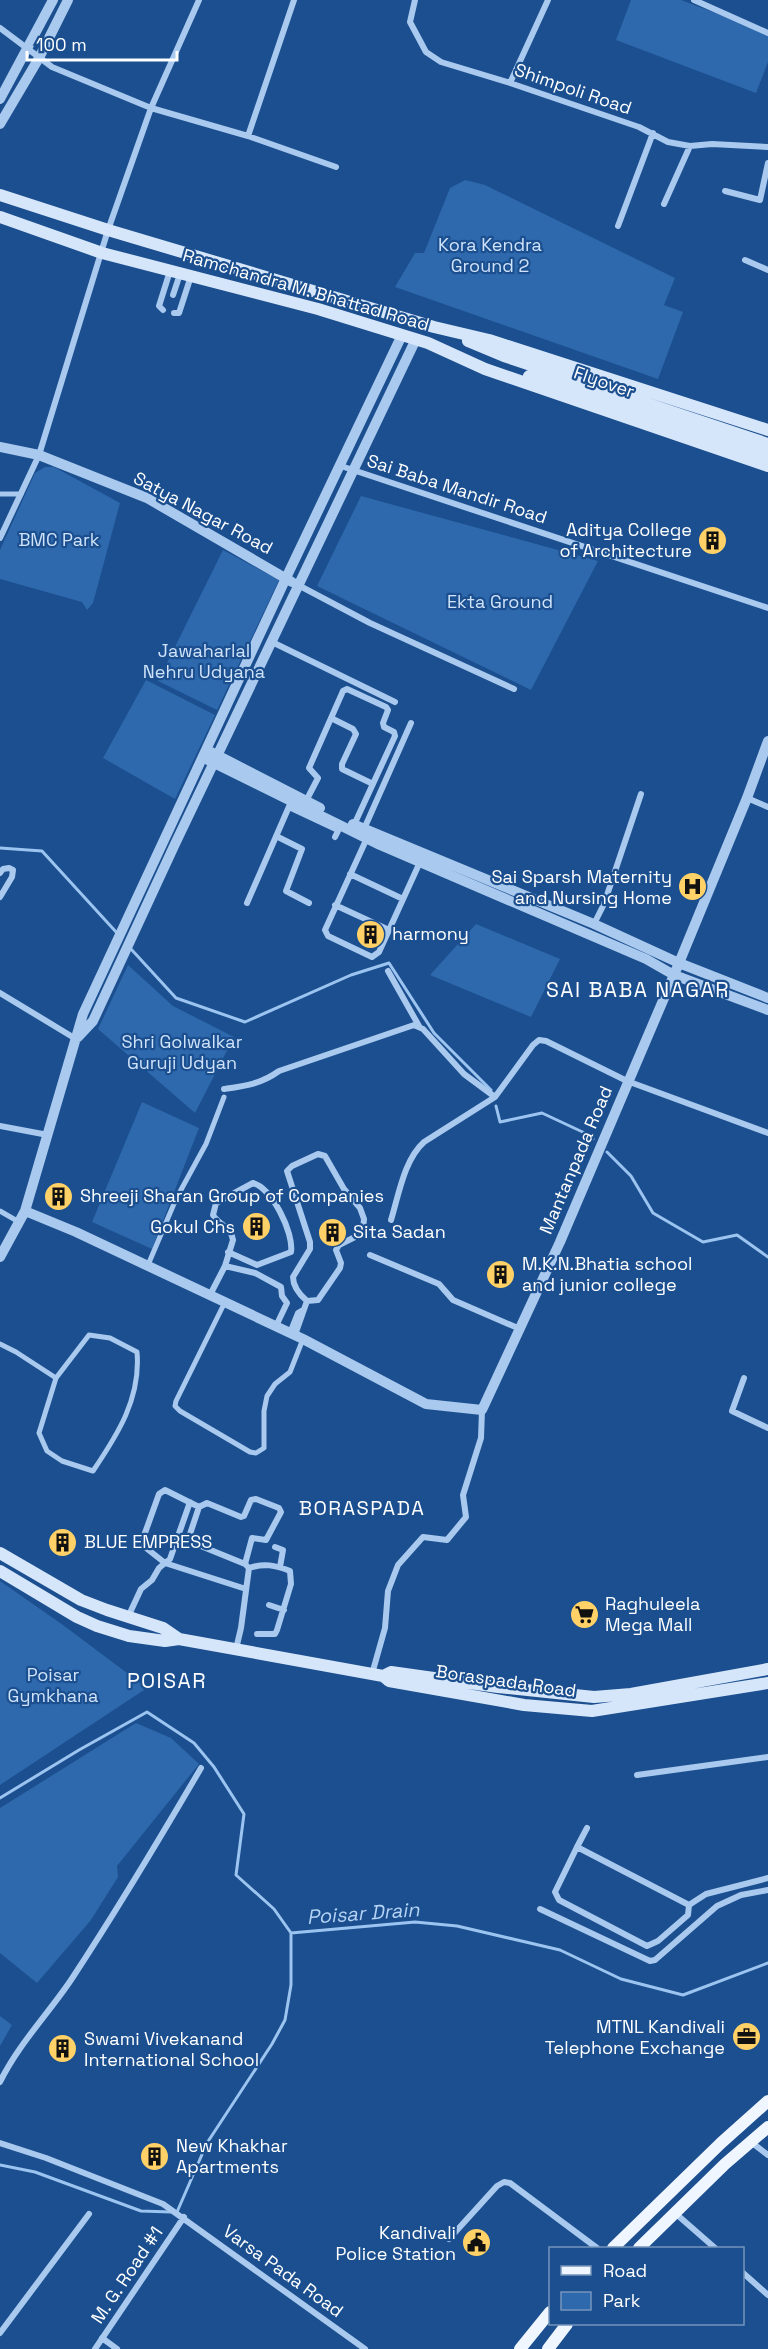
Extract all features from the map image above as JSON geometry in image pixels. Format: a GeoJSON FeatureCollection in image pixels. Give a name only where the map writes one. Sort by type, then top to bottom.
{"type":"FeatureCollection","features":[{"type":"Feature","properties":{"kind":"main road","name":"Ramchandra M. Bhattad Road"},"geometry":{"type":"LineString","coordinates":[[0,195],[108,230],[434,327],[489,340],[768,430]]}},
{"type":"Feature","properties":{"kind":"main road","name":"Ramchandra M. Bhattad Road"},"geometry":{"type":"LineString","coordinates":[[0,217],[102,253],[318,309],[422,341],[485,369],[768,466]]}},
{"type":"Feature","properties":{"kind":"main road","name":"Flyover"},"geometry":{"type":"LineString","coordinates":[[434,327],[475,344],[768,444]]}},
{"type":"Feature","properties":{"kind":"main road","name":"Flyover"},"geometry":{"type":"LineString","coordinates":[[422,341],[768,456]]}},
{"type":"Feature","properties":{"kind":"main road","name":"Boraspada Road"},"geometry":{"type":"LineString","coordinates":[[0,1553],[76,1597],[164,1628],[179,1640]]}},
{"type":"Feature","properties":{"kind":"main road","name":"Boraspada Road"},"geometry":{"type":"LineString","coordinates":[[0,1571],[68,1613],[97,1626],[129,1636],[165,1641],[179,1640],[236,1649],[377,1675],[389,1682],[524,1705],[592,1711],[768,1683]]}},
{"type":"Feature","properties":{"kind":"main road"},"geometry":{"type":"LineString","coordinates":[[68,1613],[76,1597]]}},
{"type":"Feature","properties":{"kind":"main road","name":"Boraspada Road"},"geometry":{"type":"LineString","coordinates":[[377,1675],[391,1672],[498,1687],[594,1697],[631,1694],[768,1669]]}},
{"type":"Feature","properties":{"kind":"main road"},"geometry":{"type":"LineString","coordinates":[[614,2247],[768,2101]]}},
{"type":"Feature","properties":{"kind":"main road"},"geometry":{"type":"LineString","coordinates":[[640,2247],[725,2164],[768,2127]]}},
{"type":"Feature","properties":{"kind":"main road"},"geometry":{"type":"LineString","coordinates":[[520,2349],[549,2313]]}},
{"type":"Feature","properties":{"kind":"main road"},"geometry":{"type":"LineString","coordinates":[[548,2349],[566,2325]]}},
{"type":"Feature","properties":{"kind":"street"},"geometry":{"type":"LineString","coordinates":[[0,99],[53,0]]}},
{"type":"Feature","properties":{"kind":"street"},"geometry":{"type":"LineString","coordinates":[[0,124],[39,58],[68,0]]}},
{"type":"Feature","properties":{"kind":"street"},"geometry":{"type":"LineString","coordinates":[[0,538],[39,455],[108,230],[151,108],[199,0]]}},
{"type":"Feature","properties":{"kind":"street"},"geometry":{"type":"LineString","coordinates":[[248,136],[294,0]]}},
{"type":"Feature","properties":{"kind":"street","name":"Shimpoli Road"},"geometry":{"type":"LineString","coordinates":[[415,0],[410,22],[426,52],[441,62],[510,83],[653,133],[668,142],[690,146],[712,144],[768,147]]}},
{"type":"Feature","properties":{"kind":"street"},"geometry":{"type":"LineString","coordinates":[[510,83],[548,0]]}},
{"type":"Feature","properties":{"kind":"street"},"geometry":{"type":"LineString","coordinates":[[699,1],[768,33]]}},
{"type":"Feature","properties":{"kind":"street"},"geometry":{"type":"LineString","coordinates":[[0,28],[52,67],[151,108],[248,136],[336,167]]}},
{"type":"Feature","properties":{"kind":"street"},"geometry":{"type":"LineString","coordinates":[[618,226],[653,133]]}},
{"type":"Feature","properties":{"kind":"street"},"geometry":{"type":"LineString","coordinates":[[664,204],[690,146]]}},
{"type":"Feature","properties":{"kind":"street"},"geometry":{"type":"LineString","coordinates":[[724,191],[760,200],[768,163]]}},
{"type":"Feature","properties":{"kind":"street"},"geometry":{"type":"LineString","coordinates":[[745,260],[768,270]]}},
{"type":"Feature","properties":{"kind":"street"},"geometry":{"type":"LineString","coordinates":[[163,310],[159,306],[164,292],[180,273]]}},
{"type":"Feature","properties":{"kind":"street"},"geometry":{"type":"LineString","coordinates":[[172,295],[180,273]]}},
{"type":"Feature","properties":{"kind":"street"},"geometry":{"type":"LineString","coordinates":[[174,314],[179,313],[184,300],[180,273]]}},
{"type":"Feature","properties":{"kind":"street"},"geometry":{"type":"LineString","coordinates":[[164,292],[184,300]]}},
{"type":"Feature","properties":{"kind":"street"},"geometry":{"type":"LineString","coordinates":[[0,1257],[25,1211],[83,1014],[402,335]]}},
{"type":"Feature","properties":{"kind":"street"},"geometry":{"type":"LineString","coordinates":[[76,1039],[93,1021],[298,585],[422,341]]}},
{"type":"Feature","properties":{"kind":"street","name":"Satya Nagar Road"},"geometry":{"type":"LineString","coordinates":[[0,447],[39,455],[147,498],[286,578]]}},
{"type":"Feature","properties":{"kind":"street","name":"Sai Baba Mandir Road"},"geometry":{"type":"LineString","coordinates":[[340,466],[768,608]]}},
{"type":"Feature","properties":{"kind":"street"},"geometry":{"type":"LineString","coordinates":[[0,494],[21,494]]}},
{"type":"Feature","properties":{"kind":"street"},"geometry":{"type":"LineString","coordinates":[[286,578],[370,622],[514,689]]}},
{"type":"Feature","properties":{"kind":"street"},"geometry":{"type":"LineString","coordinates":[[272,642],[395,702]]}},
{"type":"Feature","properties":{"kind":"street"},"geometry":{"type":"LineString","coordinates":[[306,801],[318,778],[309,768],[343,691],[347,689],[386,707],[388,710],[384,727],[394,732],[395,736],[373,784],[350,874],[326,926],[328,936],[372,957],[379,952],[420,862]]}},
{"type":"Feature","properties":{"kind":"street"},"geometry":{"type":"LineString","coordinates":[[331,718],[353,729],[356,734],[342,764],[342,769],[373,784]]}},
{"type":"Feature","properties":{"kind":"street"},"geometry":{"type":"LineString","coordinates":[[362,831],[411,723]]}},
{"type":"Feature","properties":{"kind":"street","name":"Mantanpada Road"},"geometry":{"type":"LineString","coordinates":[[482,1410],[560,1242],[679,963],[768,741]]}},
{"type":"Feature","properties":{"kind":"street"},"geometry":{"type":"LineString","coordinates":[[204,753],[306,801],[420,862],[646,959],[674,975],[768,1010]]}},
{"type":"Feature","properties":{"kind":"street"},"geometry":{"type":"LineString","coordinates":[[216,759],[290,805],[340,828],[362,831],[594,924],[679,963],[768,998]]}},
{"type":"Feature","properties":{"kind":"street"},"geometry":{"type":"LineString","coordinates":[[594,924],[604,904],[641,794]]}},
{"type":"Feature","properties":{"kind":"street"},"geometry":{"type":"LineString","coordinates":[[747,798],[768,807]]}},
{"type":"Feature","properties":{"kind":"street"},"geometry":{"type":"LineString","coordinates":[[247,903],[290,805]]}},
{"type":"Feature","properties":{"kind":"street"},"geometry":{"type":"LineString","coordinates":[[335,837],[340,828]]}},
{"type":"Feature","properties":{"kind":"street"},"geometry":{"type":"LineString","coordinates":[[276,836],[302,849],[303,852],[286,891],[309,903]]}},
{"type":"Feature","properties":{"kind":"street"},"geometry":{"type":"LineString","coordinates":[[0,873],[3,869],[13,870],[12,877],[0,897]]}},
{"type":"Feature","properties":{"kind":"street"},"geometry":{"type":"LineString","coordinates":[[350,874],[403,899]]}},
{"type":"Feature","properties":{"kind":"street"},"geometry":{"type":"LineString","coordinates":[[335,905],[389,930]]}},
{"type":"Feature","properties":{"kind":"street"},"geometry":{"type":"LineString","coordinates":[[388,971],[419,1026],[464,1074],[495,1097]]}},
{"type":"Feature","properties":{"kind":"street"},"geometry":{"type":"LineString","coordinates":[[0,993],[76,1039]]}},
{"type":"Feature","properties":{"kind":"street"},"geometry":{"type":"LineString","coordinates":[[224,1089],[254,1085],[279,1071],[406,1026],[419,1026]]}},
{"type":"Feature","properties":{"kind":"street"},"geometry":{"type":"LineString","coordinates":[[391,1220],[410,1160],[416,1150],[424,1142],[495,1097],[539,1040],[546,1041],[627,1081],[768,1133]]}},
{"type":"Feature","properties":{"kind":"street"},"geometry":{"type":"LineString","coordinates":[[148,1265],[176,1199],[206,1144],[224,1097]]}},
{"type":"Feature","properties":{"kind":"street"},"geometry":{"type":"LineString","coordinates":[[0,1126],[48,1135]]}},
{"type":"Feature","properties":{"kind":"street"},"geometry":{"type":"LineString","coordinates":[[318,1154],[325,1156],[344,1189],[360,1208],[364,1219],[363,1230],[355,1238],[339,1245],[336,1250],[341,1263],[340,1268],[318,1300],[307,1301],[300,1295],[293,1277],[310,1249],[310,1242],[287,1171],[292,1166],[318,1154]]}},
{"type":"Feature","properties":{"kind":"street"},"geometry":{"type":"LineString","coordinates":[[210,1294],[225,1266],[228,1252],[233,1244],[229,1228],[216,1220],[213,1215],[216,1203],[253,1183],[260,1185],[272,1198],[285,1224],[292,1244],[291,1252],[257,1265],[228,1252]]}},
{"type":"Feature","properties":{"kind":"street"},"geometry":{"type":"LineString","coordinates":[[0,1211],[19,1222]]}},
{"type":"Feature","properties":{"kind":"street"},"geometry":{"type":"LineString","coordinates":[[25,1211],[210,1294],[426,1404],[482,1410],[481,1438],[463,1495],[466,1517],[447,1540],[423,1537],[398,1565],[388,1592],[377,1675]]}},
{"type":"Feature","properties":{"kind":"street"},"geometry":{"type":"LineString","coordinates":[[370,1255],[439,1284],[453,1300],[520,1329]]}},
{"type":"Feature","properties":{"kind":"street"},"geometry":{"type":"LineString","coordinates":[[225,1266],[255,1273],[281,1287],[282,1296],[287,1303],[276,1326]]}},
{"type":"Feature","properties":{"kind":"street"},"geometry":{"type":"LineString","coordinates":[[225,1302],[175,1406],[250,1452],[256,1453],[264,1448],[264,1411],[267,1396],[275,1384],[290,1372],[298,1313],[303,1310],[307,1301]]}},
{"type":"Feature","properties":{"kind":"street"},"geometry":{"type":"LineString","coordinates":[[89,1335],[110,1338],[137,1352],[138,1371],[128,1413],[93,1471],[62,1461],[47,1451],[39,1433],[56,1378],[89,1335]]}},
{"type":"Feature","properties":{"kind":"street"},"geometry":{"type":"LineString","coordinates":[[0,1344],[56,1378]]}},
{"type":"Feature","properties":{"kind":"street"},"geometry":{"type":"LineString","coordinates":[[744,1378],[732,1411],[768,1428]]}},
{"type":"Feature","properties":{"kind":"street"},"geometry":{"type":"LineString","coordinates":[[200,1507],[165,1490],[159,1494],[141,1544],[165,1563],[246,1589]]}},
{"type":"Feature","properties":{"kind":"street"},"geometry":{"type":"LineString","coordinates":[[236,1649],[246,1589],[247,1566],[252,1538],[266,1540],[281,1512],[279,1508],[256,1499],[251,1500],[242,1517],[207,1503],[200,1507],[189,1537],[191,1542],[247,1566],[262,1564],[290,1571],[291,1584],[275,1634],[257,1634]]}},
{"type":"Feature","properties":{"kind":"street"},"geometry":{"type":"LineString","coordinates":[[128,1617],[141,1589],[170,1559],[190,1502]]}},
{"type":"Feature","properties":{"kind":"street"},"geometry":{"type":"LineString","coordinates":[[275,1547],[283,1550],[280,1567]]}},
{"type":"Feature","properties":{"kind":"street"},"geometry":{"type":"LineString","coordinates":[[269,1605],[284,1610]]}},
{"type":"Feature","properties":{"kind":"street"},"geometry":{"type":"LineString","coordinates":[[637,1775],[768,1757]]}},
{"type":"Feature","properties":{"kind":"street"},"geometry":{"type":"LineString","coordinates":[[0,2082],[15,2056],[64,1989],[122,1902],[201,1768]]}},
{"type":"Feature","properties":{"kind":"street"},"geometry":{"type":"LineString","coordinates":[[587,1828],[555,1892],[559,1900],[647,1946],[658,1941],[688,1915],[689,1905]]}},
{"type":"Feature","properties":{"kind":"street"},"geometry":{"type":"LineString","coordinates":[[578,1847],[689,1905]]}},
{"type":"Feature","properties":{"kind":"street"},"geometry":{"type":"LineString","coordinates":[[689,1905],[706,1894],[768,1878]]}},
{"type":"Feature","properties":{"kind":"street"},"geometry":{"type":"LineString","coordinates":[[540,1909],[650,1961],[655,1960],[717,1906],[741,1895],[768,1890]]}},
{"type":"Feature","properties":{"kind":"street"},"geometry":{"type":"LineString","coordinates":[[751,2142],[768,2155]]}},
{"type":"Feature","properties":{"kind":"street","name":"Varsa Pada Road"},"geometry":{"type":"LineString","coordinates":[[0,2143],[46,2158],[163,2204],[365,2349]]}},
{"type":"Feature","properties":{"kind":"street"},"geometry":{"type":"LineString","coordinates":[[449,2239],[497,2186],[504,2182],[510,2183],[596,2247]]}},
{"type":"Feature","properties":{"kind":"street"},"geometry":{"type":"LineString","coordinates":[[675,2213],[714,2247]]}},
{"type":"Feature","properties":{"kind":"street"},"geometry":{"type":"LineString","coordinates":[[0,2333],[89,2214]]}},
{"type":"Feature","properties":{"kind":"street","name":"M. G. Road #1"},"geometry":{"type":"LineString","coordinates":[[95,2349],[184,2217]]}},
{"type":"Feature","properties":{"kind":"street"},"geometry":{"type":"LineString","coordinates":[[744,2274],[768,2295]]}},
{"type":"Feature","properties":{"kind":"street"},"geometry":{"type":"LineString","coordinates":[[102,2338],[117,2349]]}},
{"type":"Feature","properties":{"kind":"green space"},"geometry":{"type":"Polygon","coordinates":[[[631,0],[681,0],[768,33],[768,62],[756,93],[616,40],[631,0]]]}},
{"type":"Feature","properties":{"kind":"green space","name":"Kora Kendra Ground 2"},"geometry":{"type":"Polygon","coordinates":[[[465,180],[485,185],[675,278],[664,305],[683,312],[658,379],[395,287],[415,253],[424,253],[450,188],[465,180]]]}},
{"type":"Feature","properties":{"kind":"green space","name":"BMC Park"},"geometry":{"type":"Polygon","coordinates":[[[45,467],[54,467],[120,503],[93,603],[87,610],[82,602],[0,579],[0,550],[35,473],[45,467]]]}},
{"type":"Feature","properties":{"kind":"green space","name":"Ekta Ground"},"geometry":{"type":"Polygon","coordinates":[[[361,496],[598,561],[531,690],[317,586],[361,496]]]}},
{"type":"Feature","properties":{"kind":"green space","name":"Jawaharlal Nehru Udyana"},"geometry":{"type":"Polygon","coordinates":[[[223,550],[279,580],[217,710],[158,681],[223,550]]]}},
{"type":"Feature","properties":{"kind":"green space"},"geometry":{"type":"Polygon","coordinates":[[[146,680],[215,715],[175,799],[103,758],[146,680]]]}},
{"type":"Feature","properties":{"kind":"green space"},"geometry":{"type":"Polygon","coordinates":[[[476,924],[560,959],[531,1017],[430,975],[476,924]]]}},
{"type":"Feature","properties":{"kind":"green space","name":"Shri Golwalkar Guruji Udyan"},"geometry":{"type":"Polygon","coordinates":[[[128,965],[173,1006],[234,1037],[195,1113],[98,1029],[128,965]]]}},
{"type":"Feature","properties":{"kind":"green space"},"geometry":{"type":"Polygon","coordinates":[[[142,1102],[199,1128],[152,1249],[92,1222],[142,1102]]]}},
{"type":"Feature","properties":{"kind":"green space","name":"Poisar Gymkhana"},"geometry":{"type":"Polygon","coordinates":[[[0,1581],[147,1688],[0,1785],[0,1581]]]}},
{"type":"Feature","properties":{"kind":"green space"},"geometry":{"type":"Polygon","coordinates":[[[136,1723],[171,1738],[199,1764],[117,1866],[118,1877],[91,1920],[37,1983],[0,1953],[0,1808],[136,1723]]]}},
{"type":"Feature","properties":{"kind":"green space"},"geometry":{"type":"Polygon","coordinates":[[[0,2016],[12,2025],[0,2046],[0,2016]]]}},
{"type":"Feature","properties":{"kind":"waterway"},"geometry":{"type":"LineString","coordinates":[[0,848],[42,851],[117,933]]}},
{"type":"Feature","properties":{"kind":"waterway"},"geometry":{"type":"LineString","coordinates":[[131,949],[176,998],[245,1022],[351,975],[389,963],[434,1033],[491,1090]]}},
{"type":"Feature","properties":{"kind":"waterway"},"geometry":{"type":"LineString","coordinates":[[496,1106],[500,1122],[542,1113],[593,1139]]}},
{"type":"Feature","properties":{"kind":"waterway"},"geometry":{"type":"LineString","coordinates":[[607,1152],[631,1176],[653,1213],[703,1242],[737,1235],[768,1257]]}},
{"type":"Feature","properties":{"kind":"waterway","name":"Poisar Drain"},"geometry":{"type":"LineString","coordinates":[[0,1798],[147,1712],[194,1743],[214,1767],[244,1814],[236,1875],[274,1909],[291,1933],[415,1922],[457,1926],[560,1950],[621,1979],[683,1995],[768,1963]]}},
{"type":"Feature","properties":{"kind":"waterway"},"geometry":{"type":"LineString","coordinates":[[177,2212],[207,2143],[272,2044],[285,2020],[291,1985],[291,1933]]}},
{"type":"Feature","properties":{"kind":"waterway"},"geometry":{"type":"LineString","coordinates":[[0,2165],[35,2172],[141,2211],[171,2212]]}},
{"type":"Feature","properties":{"kind":"place","name":"Aditya College of Architecture"},"geometry":{"type":"Point","coordinates":[713,540]}},
{"type":"Feature","properties":{"kind":"place","name":"Sai Sparsh Maternity and Nursing Home"},"geometry":{"type":"Point","coordinates":[693,887]}},
{"type":"Feature","properties":{"kind":"place","name":"harmony"},"geometry":{"type":"Point","coordinates":[371,934]}},
{"type":"Feature","properties":{"kind":"place","name":"Shreeji Sharan Group of Companies"},"geometry":{"type":"Point","coordinates":[59,1196]}},
{"type":"Feature","properties":{"kind":"place","name":"Gokul Chs"},"geometry":{"type":"Point","coordinates":[256,1227]}},
{"type":"Feature","properties":{"kind":"place","name":"Sita Sadan"},"geometry":{"type":"Point","coordinates":[332,1232]}},
{"type":"Feature","properties":{"kind":"place","name":"M.K.N.Bhatia school and junior college"},"geometry":{"type":"Point","coordinates":[501,1274]}},
{"type":"Feature","properties":{"kind":"place","name":"BLUE EMPRESS"},"geometry":{"type":"Point","coordinates":[63,1542]}},
{"type":"Feature","properties":{"kind":"place","name":"Raghuleela Mega Mall"},"geometry":{"type":"Point","coordinates":[584,1614]}},
{"type":"Feature","properties":{"kind":"place","name":"MTNL Kandivali Telephone Exchange"},"geometry":{"type":"Point","coordinates":[746,2037]}},
{"type":"Feature","properties":{"kind":"place","name":"Swami Vivekanand International School"},"geometry":{"type":"Point","coordinates":[63,2049]}},
{"type":"Feature","properties":{"kind":"place","name":"New Khakhar Apartments"},"geometry":{"type":"Point","coordinates":[155,2156]}},
{"type":"Feature","properties":{"kind":"place","name":"Kandivali Police Station"},"geometry":{"type":"Point","coordinates":[477,2243]}},
{"type":"Feature","properties":{"kind":"district","name":"SAI BABA NAGAR"},"geometry":{"type":"Point","coordinates":[638,990]}},
{"type":"Feature","properties":{"kind":"district","name":"BORASPADA"},"geometry":{"type":"Point","coordinates":[362,1508]}},
{"type":"Feature","properties":{"kind":"district","name":"POISAR"},"geometry":{"type":"Point","coordinates":[167,1681]}}]}
